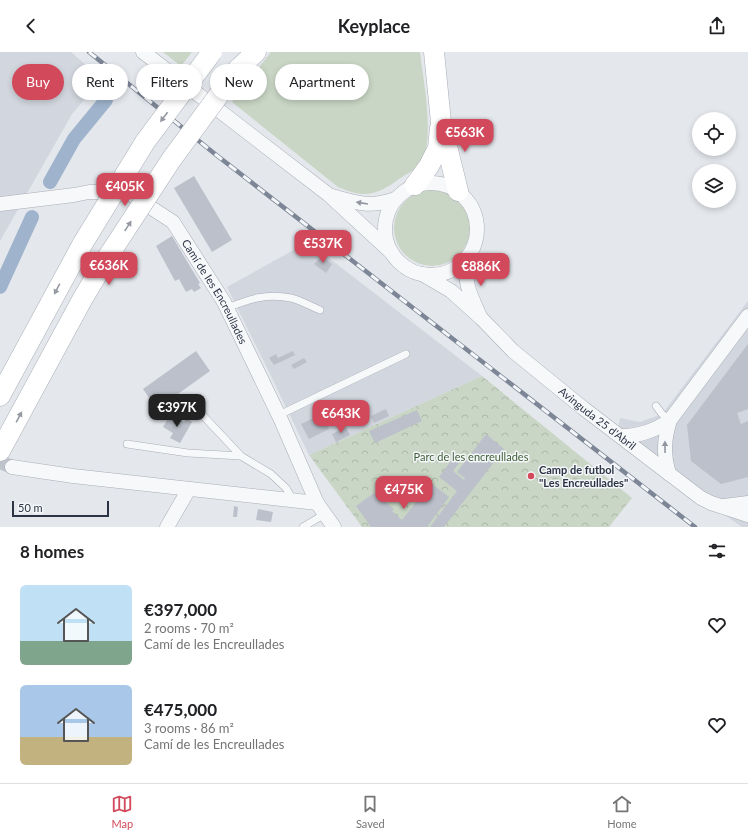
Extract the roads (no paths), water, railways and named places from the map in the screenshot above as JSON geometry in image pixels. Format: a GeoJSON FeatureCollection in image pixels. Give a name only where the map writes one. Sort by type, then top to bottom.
{"type":"FeatureCollection","features":[{"type":"Feature","properties":{"kind":"main road"},"geometry":{"type":"LineString","coordinates":[[0,396],[82,243],[145,142],[212,52]]}},
{"type":"Feature","properties":{"kind":"main road"},"geometry":{"type":"LineString","coordinates":[[242,64],[250,52]]}},
{"type":"Feature","properties":{"kind":"main road"},"geometry":{"type":"LineString","coordinates":[[243,64],[256,52]]}},
{"type":"Feature","properties":{"kind":"main road"},"geometry":{"type":"LineString","coordinates":[[433,56],[441,122],[458,191]]}},
{"type":"Feature","properties":{"kind":"main road"},"geometry":{"type":"LineString","coordinates":[[0,451],[83,298],[107,258],[172,160],[216,100]]}},
{"type":"Feature","properties":{"kind":"main road"},"geometry":{"type":"LineString","coordinates":[[415,185],[429,166],[438,148],[441,122]]}},
{"type":"Feature","properties":{"kind":"street"},"geometry":{"type":"LineString","coordinates":[[143,52],[329,195],[410,270],[422,274],[435,275],[447,272],[458,266],[467,258],[474,245],[477,230],[475,215],[468,202],[458,191],[445,184],[430,182],[415,185],[405,190],[395,199],[388,211],[385,225],[386,239],[392,252]]}},
{"type":"Feature","properties":{"kind":"street","name":"Camí de les Encreullades"},"geometry":{"type":"LineString","coordinates":[[0,204],[89,192],[127,192],[173,222],[227,308],[279,415],[321,509],[334,527]]}},
{"type":"Feature","properties":{"kind":"street"},"geometry":{"type":"LineString","coordinates":[[329,195],[365,204],[381,204],[395,199]]}},
{"type":"Feature","properties":{"kind":"street","name":"Avinguda 25 d'Abril"},"geometry":{"type":"LineString","coordinates":[[467,258],[465,273],[468,290],[481,318]]}},
{"type":"Feature","properties":{"kind":"street","name":"Avinguda 25 d'Abril"},"geometry":{"type":"LineString","coordinates":[[422,274],[450,292],[481,318],[512,351],[669,474],[706,501],[748,516]]}},
{"type":"Feature","properties":{"kind":"street"},"geometry":{"type":"LineString","coordinates":[[621,436],[644,434],[657,429],[670,420],[748,316]]}},
{"type":"Feature","properties":{"kind":"street"},"geometry":{"type":"LineString","coordinates":[[669,474],[664,441],[670,420]]}},
{"type":"Feature","properties":{"kind":"street"},"geometry":{"type":"LineString","coordinates":[[12,467],[73,476],[294,501],[321,509]]}},
{"type":"Feature","properties":{"kind":"street"},"geometry":{"type":"LineString","coordinates":[[167,527],[189,489]]}},
{"type":"Feature","properties":{"kind":"street","name":"Avinguda 25 d'Abril"},"geometry":{"type":"LineString","coordinates":[[722,506],[748,503]]}},
{"type":"Feature","properties":{"kind":"lane"},"geometry":{"type":"LineString","coordinates":[[227,308],[250,298],[269,296],[292,298],[320,310]]}},
{"type":"Feature","properties":{"kind":"lane"},"geometry":{"type":"LineString","coordinates":[[279,415],[406,354]]}},
{"type":"Feature","properties":{"kind":"lane"},"geometry":{"type":"LineString","coordinates":[[656,406],[662,414],[670,420]]}},
{"type":"Feature","properties":{"kind":"lane"},"geometry":{"type":"LineString","coordinates":[[195,407],[242,456],[271,474],[286,488],[294,501]]}},
{"type":"Feature","properties":{"kind":"lane"},"geometry":{"type":"LineString","coordinates":[[127,444],[188,453],[242,456]]}},
{"type":"Feature","properties":{"kind":"lane"},"geometry":{"type":"LineString","coordinates":[[303,527],[321,509]]}},
{"type":"Feature","properties":{"kind":"waterway"},"geometry":{"type":"LineString","coordinates":[[50,182],[74,139],[106,100]]}},
{"type":"Feature","properties":{"kind":"waterway"},"geometry":{"type":"LineString","coordinates":[[0,287],[32,217]]}},
{"type":"Feature","properties":{"kind":"tunnel"},"geometry":{"type":"LineString","coordinates":[[0,462],[12,467]]}},
{"type":"Feature","properties":{"kind":"railway"},"geometry":{"type":"LineString","coordinates":[[89,52],[215,154],[695,527]]}},
{"type":"Feature","properties":{"kind":"place","name":"Camp de futbol \"Les Encreullades\""},"geometry":{"type":"Point","coordinates":[531,476]}},
{"type":"Feature","properties":{"kind":"park label","name":"Parc de les encreullades"},"geometry":{"type":"Point","coordinates":[471,457]}}]}
